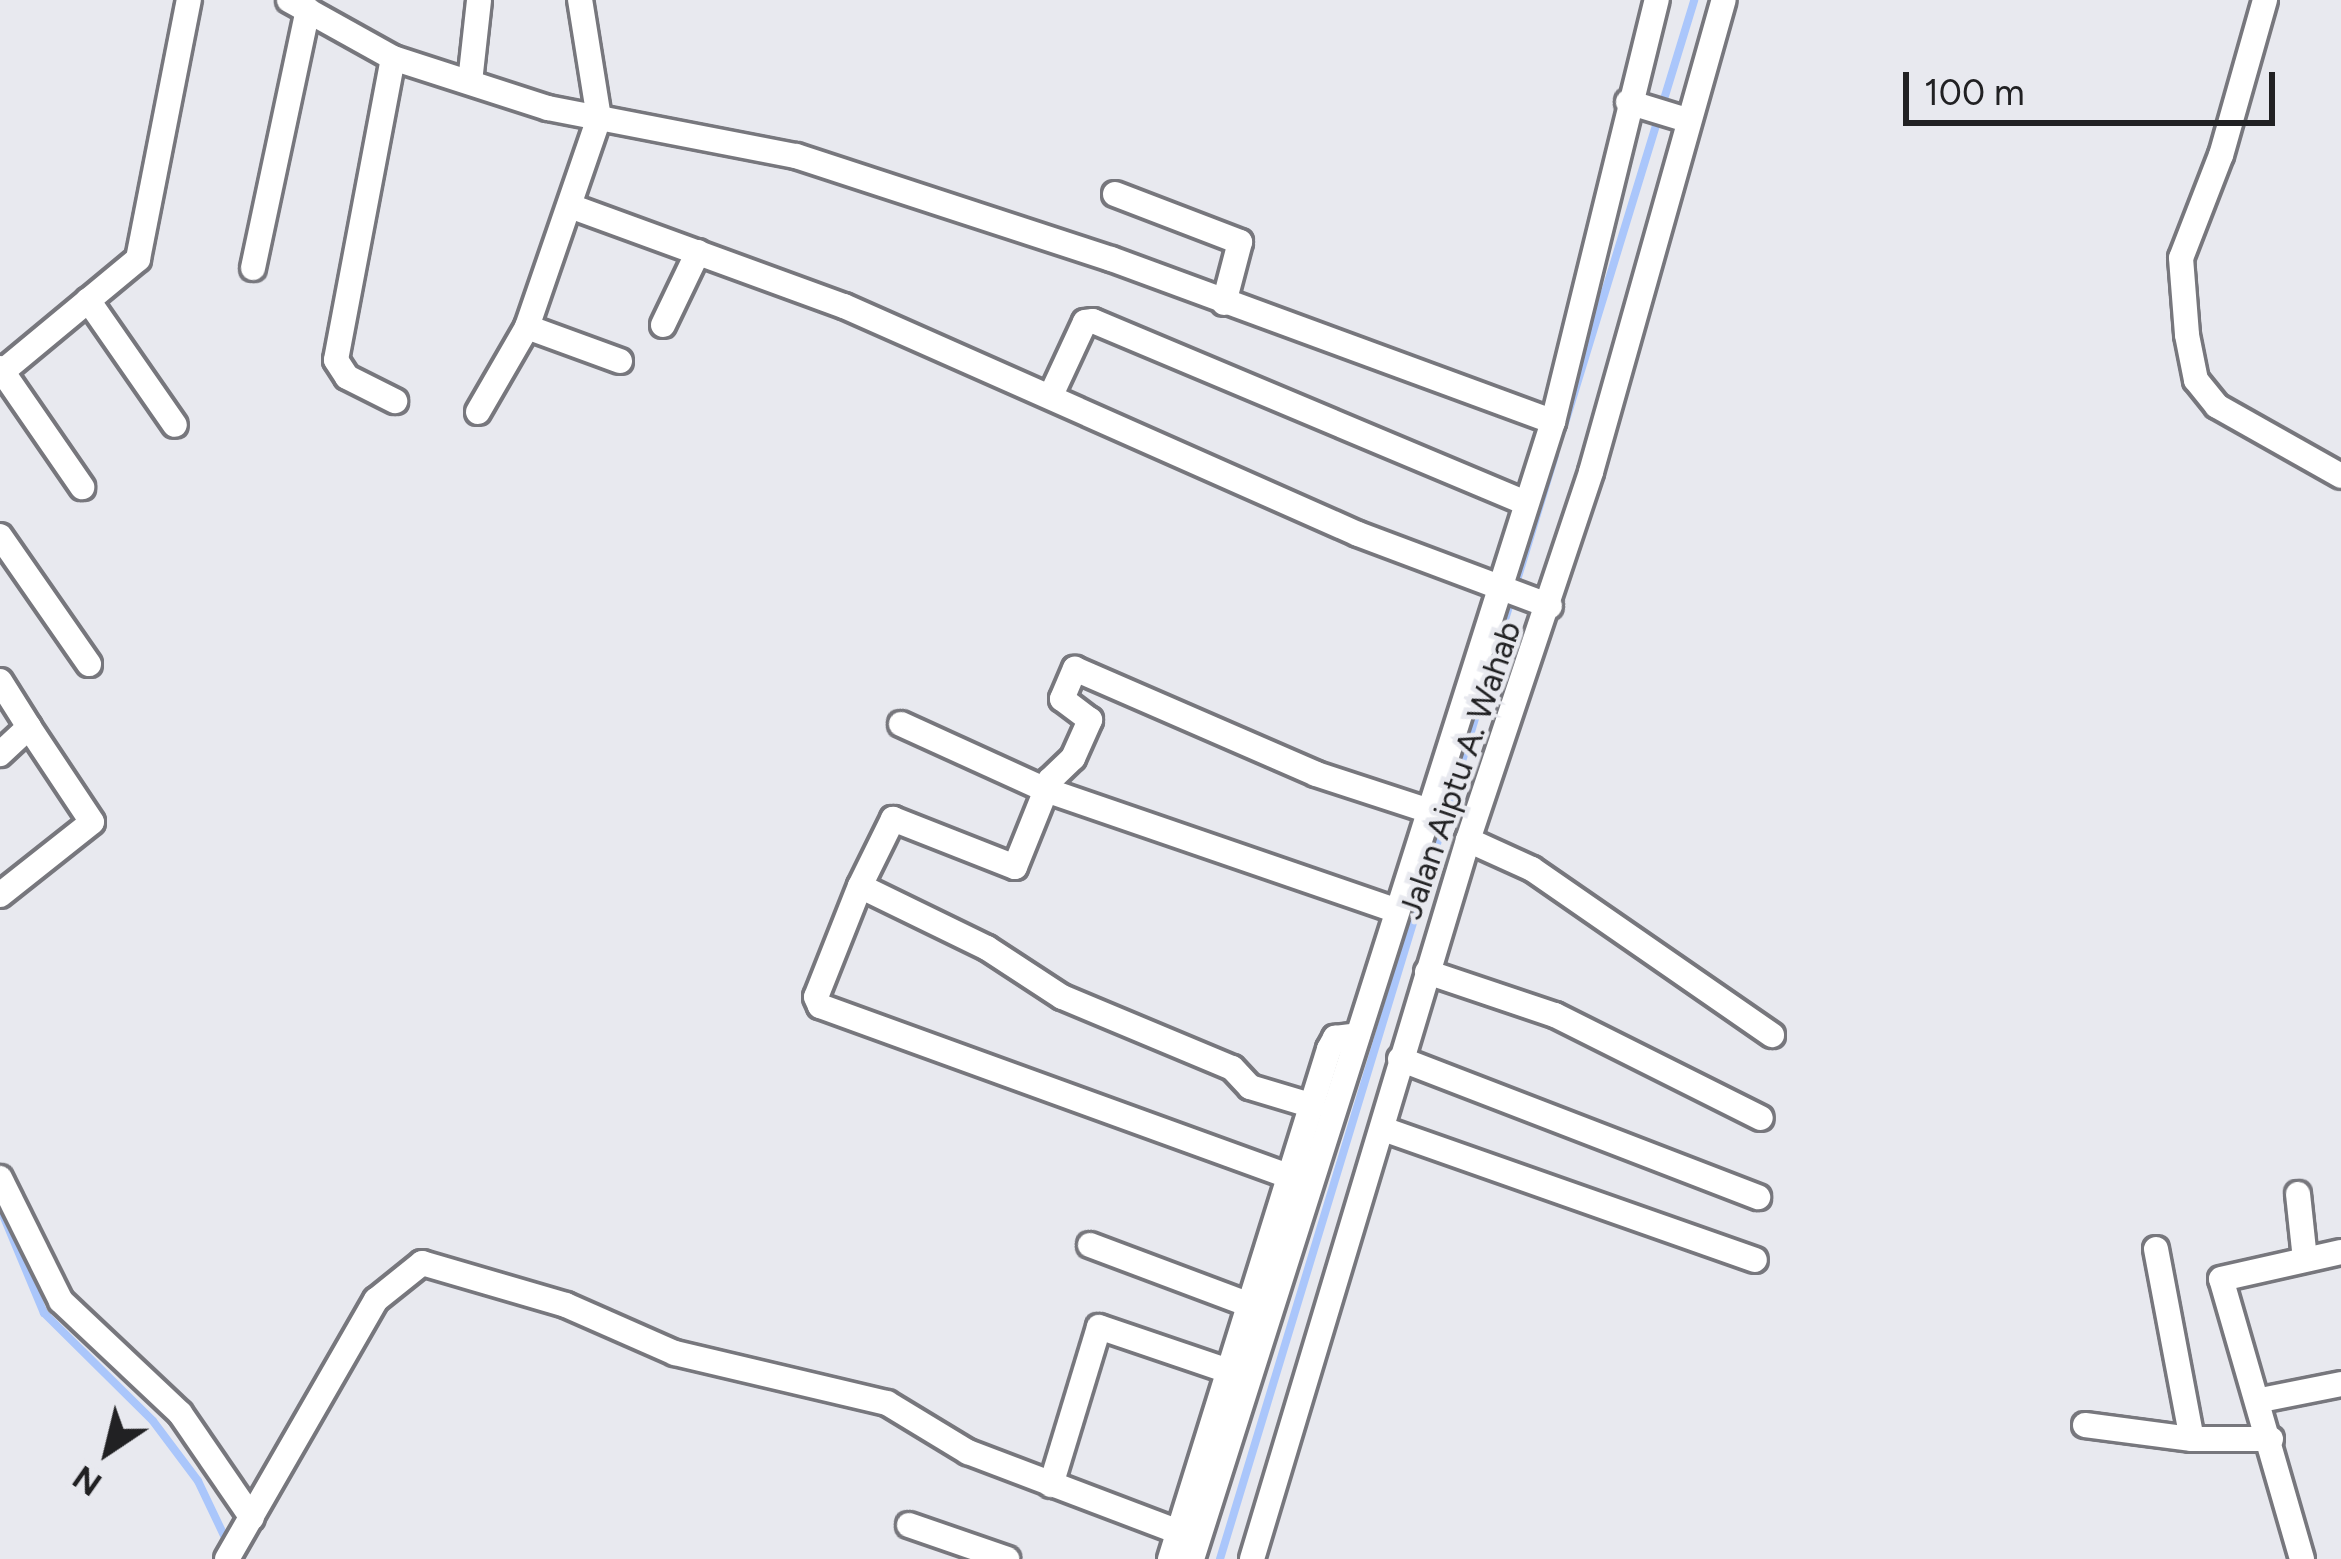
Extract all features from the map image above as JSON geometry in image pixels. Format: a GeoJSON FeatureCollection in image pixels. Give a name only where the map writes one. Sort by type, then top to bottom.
{"type":"FeatureCollection","features":[{"type":"Feature","properties":{"kind":"street"},"geometry":{"type":"LineString","coordinates":[[82,487],[1,370],[138,259],[189,0]]}},
{"type":"Feature","properties":{"kind":"street"},"geometry":{"type":"LineString","coordinates":[[470,82],[479,0]]}},
{"type":"Feature","properties":{"kind":"street"},"geometry":{"type":"LineString","coordinates":[[1192,1559],[1397,911],[1505,590],[1524,502],[1553,422],[1657,0]]}},
{"type":"Feature","properties":{"kind":"street","name":"Jalan Aiptu A. Wahab"},"geometry":{"type":"LineString","coordinates":[[1252,1559],[1385,1130],[1400,1059],[1547,605],[1684,119],[1724,0]]}},
{"type":"Feature","properties":{"kind":"street"},"geometry":{"type":"LineString","coordinates":[[2265,0],[2222,155],[2181,259],[2187,335],[2196,380],[2217,406],[2341,476]]}},
{"type":"Feature","properties":{"kind":"street"},"geometry":{"type":"LineString","coordinates":[[478,412],[527,327],[599,118],[586,1]]}},
{"type":"Feature","properties":{"kind":"street"},"geometry":{"type":"LineString","coordinates":[[253,268],[299,5],[393,58],[599,118],[796,156],[1553,422]]}},
{"type":"Feature","properties":{"kind":"street"},"geometry":{"type":"LineString","coordinates":[[393,58],[336,359],[347,377],[395,401]]}},
{"type":"Feature","properties":{"kind":"street"},"geometry":{"type":"LineString","coordinates":[[1634,104],[1684,119]]}},
{"type":"Feature","properties":{"kind":"street"},"geometry":{"type":"LineString","coordinates":[[1115,194],[1240,242],[1224,303]]}},
{"type":"Feature","properties":{"kind":"street"},"geometry":{"type":"LineString","coordinates":[[570,206],[1052,393],[1358,534],[1547,605]]}},
{"type":"Feature","properties":{"kind":"street"},"geometry":{"type":"LineString","coordinates":[[663,325],[698,252]]}},
{"type":"Feature","properties":{"kind":"street"},"geometry":{"type":"LineString","coordinates":[[88,300],[175,425]]}},
{"type":"Feature","properties":{"kind":"street"},"geometry":{"type":"LineString","coordinates":[[1052,393],[1085,322],[1093,321],[1524,502]]}},
{"type":"Feature","properties":{"kind":"street"},"geometry":{"type":"LineString","coordinates":[[527,327],[620,361]]}},
{"type":"Feature","properties":{"kind":"street"},"geometry":{"type":"LineString","coordinates":[[0,536],[89,664]]}},
{"type":"Feature","properties":{"kind":"street"},"geometry":{"type":"LineString","coordinates":[[1292,1177],[820,1006],[816,997],[860,886],[893,819],[1015,867],[1046,790],[1090,719],[1062,699],[1075,669],[1316,775],[1429,812]]}},
{"type":"Feature","properties":{"kind":"street"},"geometry":{"type":"LineString","coordinates":[[0,681],[92,822],[0,895]]}},
{"type":"Feature","properties":{"kind":"street"},"geometry":{"type":"LineString","coordinates":[[901,724],[1046,790],[1397,911]]}},
{"type":"Feature","properties":{"kind":"street"},"geometry":{"type":"LineString","coordinates":[[0,754],[29,728]]}},
{"type":"Feature","properties":{"kind":"street"},"geometry":{"type":"LineString","coordinates":[[1468,841],[1532,869],[1772,1035]]}},
{"type":"Feature","properties":{"kind":"street"},"geometry":{"type":"LineString","coordinates":[[860,886],[987,947],[1061,997],[1232,1067],[1250,1087],[1312,1106]]}},
{"type":"Feature","properties":{"kind":"street"},"geometry":{"type":"LineString","coordinates":[[1427,972],[1555,1015],[1761,1118]]}},
{"type":"Feature","properties":{"kind":"street"},"geometry":{"type":"LineString","coordinates":[[1170,1559],[1332,1042],[1358,1035]]}},
{"type":"Feature","properties":{"kind":"street"},"geometry":{"type":"LineString","coordinates":[[1400,1059],[1758,1197]]}},
{"type":"Feature","properties":{"kind":"street"},"geometry":{"type":"LineString","coordinates":[[1385,1130],[1756,1260]]}},
{"type":"Feature","properties":{"kind":"street"},"geometry":{"type":"LineString","coordinates":[[2,1193],[61,1301],[180,1413],[252,1518]]}},
{"type":"Feature","properties":{"kind":"street"},"geometry":{"type":"LineString","coordinates":[[2298,1194],[2305,1259]]}},
{"type":"Feature","properties":{"kind":"street"},"geometry":{"type":"LineString","coordinates":[[1090,1245],[1247,1304]]}},
{"type":"Feature","properties":{"kind":"street"},"geometry":{"type":"LineString","coordinates":[[2156,1249],[2192,1439]]}},
{"type":"Feature","properties":{"kind":"street"},"geometry":{"type":"LineString","coordinates":[[2302,1559],[2261,1400],[2221,1279],[2341,1252]]}},
{"type":"Feature","properties":{"kind":"street"},"geometry":{"type":"LineString","coordinates":[[232,1551],[387,1284],[422,1263],[566,1305],[658,1348],[887,1403],[924,1418],[958,1448],[1179,1532]]}},
{"type":"Feature","properties":{"kind":"street"},"geometry":{"type":"LineString","coordinates":[[1051,1485],[1095,1329],[1228,1371]]}},
{"type":"Feature","properties":{"kind":"street"},"geometry":{"type":"LineString","coordinates":[[2261,1400],[2341,1384]]}},
{"type":"Feature","properties":{"kind":"street"},"geometry":{"type":"LineString","coordinates":[[2085,1426],[2192,1439],[2271,1439]]}},
{"type":"Feature","properties":{"kind":"street"},"geometry":{"type":"LineString","coordinates":[[909,1525],[1007,1559]]}},
{"type":"Feature","properties":{"kind":"waterway"},"geometry":{"type":"LineString","coordinates":[[1565,423],[1694,0]]}},
{"type":"Feature","properties":{"kind":"waterway"},"geometry":{"type":"LineString","coordinates":[[1220,1559],[1555,455]]}},
{"type":"Feature","properties":{"kind":"waterway"},"geometry":{"type":"LineString","coordinates":[[0,1208],[44,1313],[153,1421],[198,1481],[228,1544]]}}]}
